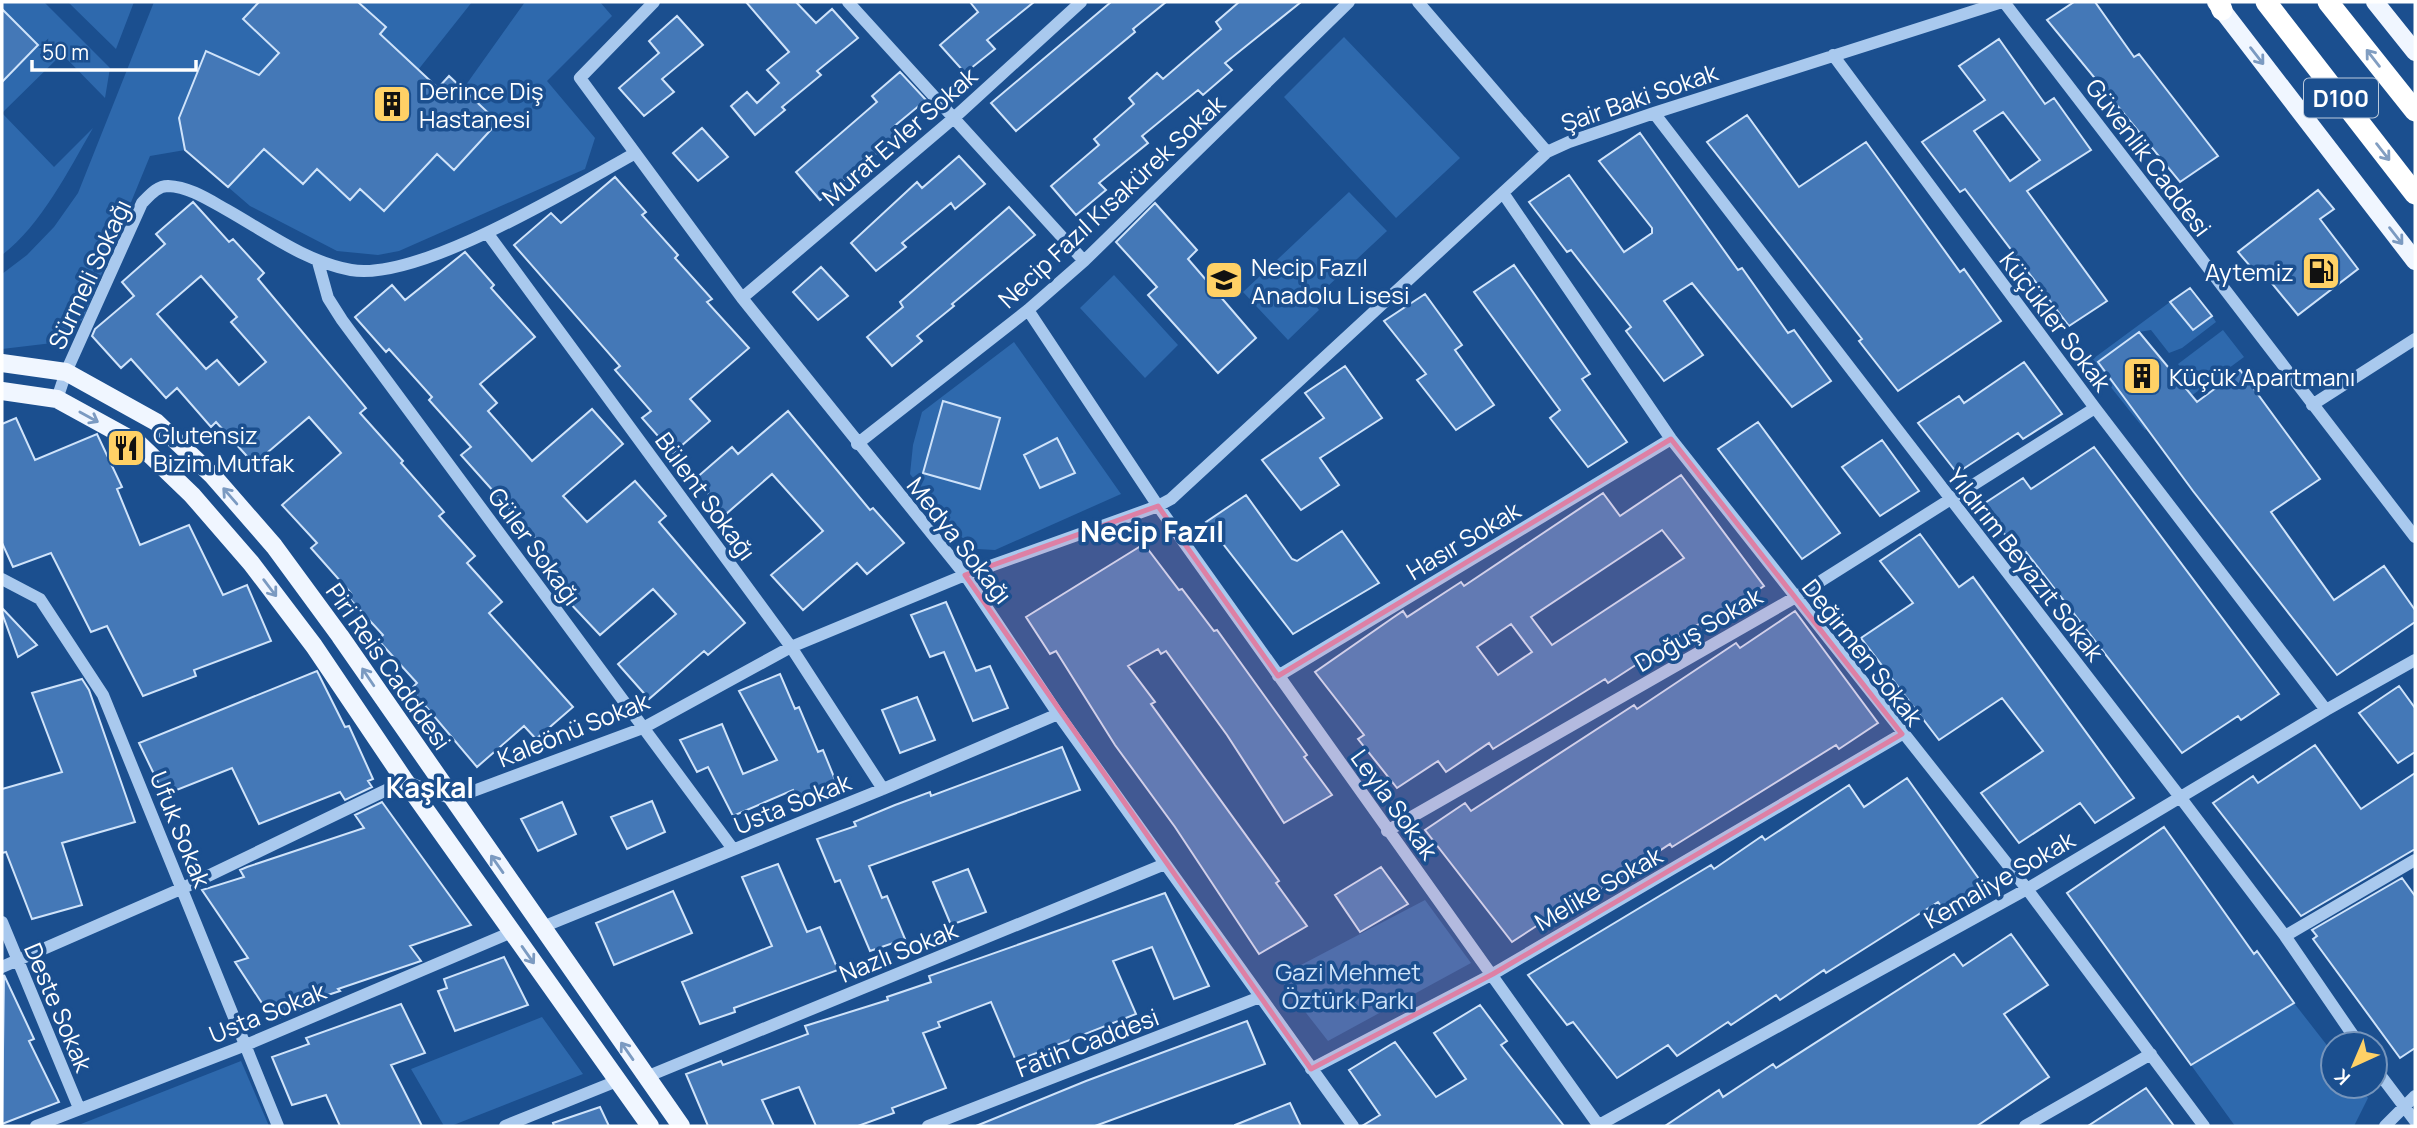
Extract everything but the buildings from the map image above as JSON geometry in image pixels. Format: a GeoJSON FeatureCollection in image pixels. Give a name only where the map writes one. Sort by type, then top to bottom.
{"type":"FeatureCollection","features":[{"type":"Feature","properties":{"kind":"highway","name":"D100"},"geometry":{"type":"LineString","coordinates":[[2266,2],[2415,194]]}},
{"type":"Feature","properties":{"kind":"highway","name":"D100"},"geometry":{"type":"LineString","coordinates":[[2328,2],[2415,111]]}},
{"type":"Feature","properties":{"kind":"main road"},"geometry":{"type":"LineString","coordinates":[[2375,2],[2415,52]]}},
{"type":"Feature","properties":{"kind":"main road"},"geometry":{"type":"LineString","coordinates":[[2219,5],[2415,261]]}},
{"type":"Feature","properties":{"kind":"main road","name":"Piri Reis Cadddesi"},"geometry":{"type":"LineString","coordinates":[[2,363],[66,372],[156,422],[213,476],[290,568],[681,1126]]}},
{"type":"Feature","properties":{"kind":"main road","name":"Piri Reis Cadddesi"},"geometry":{"type":"LineString","coordinates":[[2,391],[57,400],[139,444],[192,495],[251,563],[314,646],[405,781],[650,1126]]}},
{"type":"Feature","properties":{"kind":"street","name":"Medya Sokağı"},"geometry":{"type":"LineString","coordinates":[[654,2],[580,78],[742,298],[965,575],[1058,714],[1353,1126]]}},
{"type":"Feature","properties":{"kind":"street"},"geometry":{"type":"LineString","coordinates":[[848,2],[1084,261]]}},
{"type":"Feature","properties":{"kind":"street","name":"Murat Evler Sokak"},"geometry":{"type":"LineString","coordinates":[[742,298],[955,117],[1080,2]]}},
{"type":"Feature","properties":{"kind":"street","name":"Necip Fazıl Kısakürek Sokak"},"geometry":{"type":"LineString","coordinates":[[857,444],[1028,310],[1084,261],[1349,2]]}},
{"type":"Feature","properties":{"kind":"street"},"geometry":{"type":"LineString","coordinates":[[1418,2],[1547,152]]}},
{"type":"Feature","properties":{"kind":"street","name":"Şair Baki Sokak"},"geometry":{"type":"LineString","coordinates":[[965,575],[1171,499],[1547,152],[1654,113],[2003,2]]}},
{"type":"Feature","properties":{"kind":"street","name":"Güvenlik Caddesi"},"geometry":{"type":"LineString","coordinates":[[2003,2],[2415,537]]}},
{"type":"Feature","properties":{"kind":"street","name":"Küçükler Sokak"},"geometry":{"type":"LineString","coordinates":[[1833,55],[2095,408],[2326,710]]}},
{"type":"Feature","properties":{"kind":"street","name":"Yıldırım Beyazıt Sokak"},"geometry":{"type":"LineString","coordinates":[[1654,113],[2180,797],[2285,936],[2349,1030]]}},
{"type":"Feature","properties":{"kind":"street","name":"Sürmeli Sokağı"},"geometry":{"type":"LineString","coordinates":[[57,400],[66,372],[142,203],[153,192],[166,186],[199,194],[318,262],[354,271],[376,270],[411,261],[488,234],[634,153]]}},
{"type":"Feature","properties":{"kind":"street","name":"Değirmen Sokak"},"geometry":{"type":"LineString","coordinates":[[1503,193],[1671,439],[1794,598],[2027,889],[2204,1126]]}},
{"type":"Feature","properties":{"kind":"street","name":"Bülent Sokağı"},"geometry":{"type":"LineString","coordinates":[[488,234],[791,647],[883,789]]}},
{"type":"Feature","properties":{"kind":"street","name":"Güler Sokağı"},"geometry":{"type":"LineString","coordinates":[[318,262],[328,298],[342,320],[733,849]]}},
{"type":"Feature","properties":{"kind":"street","name":"Leyla Sokak"},"geometry":{"type":"LineString","coordinates":[[1028,310],[1158,506],[1599,1126]]}},
{"type":"Feature","properties":{"kind":"street"},"geometry":{"type":"LineString","coordinates":[[2312,405],[2415,339]]}},
{"type":"Feature","properties":{"kind":"street","name":"Doğuş Sokak"},"geometry":{"type":"LineString","coordinates":[[1388,831],[1794,598],[1951,502],[2095,408]]}},
{"type":"Feature","properties":{"kind":"street","name":"Hasır Sokak"},"geometry":{"type":"LineString","coordinates":[[1278,676],[1671,439]]}},
{"type":"Feature","properties":{"kind":"street","name":"Kaleönü Sokak"},"geometry":{"type":"LineString","coordinates":[[452,799],[643,728],[791,647],[965,575]]}},
{"type":"Feature","properties":{"kind":"street","name":"Ufuk Sokak"},"geometry":{"type":"LineString","coordinates":[[2,579],[40,599],[103,695],[278,1126]]}},
{"type":"Feature","properties":{"kind":"street","name":"Kemaliye Sokak"},"geometry":{"type":"LineString","coordinates":[[1599,1126],[2027,889],[2326,710],[2415,660]]}},
{"type":"Feature","properties":{"kind":"street","name":"Usta Sokak"},"geometry":{"type":"LineString","coordinates":[[540,928],[883,789],[1058,714]]}},
{"type":"Feature","properties":{"kind":"street","name":"Melike Sokak"},"geometry":{"type":"LineString","coordinates":[[1311,1069],[1493,974],[1902,734]]}},
{"type":"Feature","properties":{"kind":"street"},"geometry":{"type":"LineString","coordinates":[[2,967],[183,888],[405,781],[452,799]]}},
{"type":"Feature","properties":{"kind":"street"},"geometry":{"type":"LineString","coordinates":[[2285,936],[2415,860]]}},
{"type":"Feature","properties":{"kind":"street","name":"Nazlı Sokak"},"geometry":{"type":"LineString","coordinates":[[646,1077],[1166,864]]}},
{"type":"Feature","properties":{"kind":"street","name":"Deste Sokak"},"geometry":{"type":"LineString","coordinates":[[2,922],[79,1108]]}},
{"type":"Feature","properties":{"kind":"street","name":"Usta Sokak"},"geometry":{"type":"LineString","coordinates":[[36,1126],[246,1045],[512,932]]}},
{"type":"Feature","properties":{"kind":"street","name":"Fatih Caddesi"},"geometry":{"type":"LineString","coordinates":[[928,1126],[1260,997]]}},
{"type":"Feature","properties":{"kind":"street"},"geometry":{"type":"LineString","coordinates":[[2025,1126],[2151,1054]]}},
{"type":"Feature","properties":{"kind":"street"},"geometry":{"type":"LineString","coordinates":[[505,1126],[617,1082]]}},
{"type":"Feature","properties":{"kind":"street"},"geometry":{"type":"LineString","coordinates":[[2389,1088],[2415,1121]]}},
{"type":"Feature","properties":{"kind":"street"},"geometry":{"type":"LineString","coordinates":[[2385,1126],[2415,1096]]}},
{"type":"Feature","properties":{"kind":"highlighted area"},"geometry":{"type":"Polygon","coordinates":[[[1671,439],[1902,734],[1493,974],[1311,1069],[965,575],[1158,506],[1278,676],[1671,439]]]}},
{"type":"Feature","properties":{"kind":"green space"},"geometry":{"type":"Polygon","coordinates":[[[2,2],[44,2],[110,68],[105,98],[62,54],[2,113],[2,82],[37,45],[2,9],[2,2]]]}},
{"type":"Feature","properties":{"kind":"green space"},"geometry":{"type":"Polygon","coordinates":[[[68,2],[134,2],[116,49],[68,2]]]}},
{"type":"Feature","properties":{"kind":"green space"},"geometry":{"type":"Polygon","coordinates":[[[154,2],[259,2],[243,20],[279,53],[238,98],[262,121],[249,135],[303,184],[317,169],[350,200],[363,186],[362,190],[384,211],[423,170],[419,166],[433,150],[454,170],[498,123],[463,89],[525,2],[600,2],[612,16],[547,81],[595,138],[585,169],[399,251],[378,255],[337,251],[250,206],[228,187],[253,161],[230,133],[221,109],[238,66],[206,51],[180,118],[185,150],[150,156],[83,319],[61,342],[2,349],[2,274],[27,255],[54,227],[78,193],[154,2]]]}},
{"type":"Feature","properties":{"kind":"green space"},"geometry":{"type":"Polygon","coordinates":[[[358,2],[472,2],[418,70],[377,37],[386,27],[358,2]]]}},
{"type":"Feature","properties":{"kind":"green space"},"geometry":{"type":"Polygon","coordinates":[[[1344,37],[1460,158],[1396,218],[1284,97],[1344,37]]]}},
{"type":"Feature","properties":{"kind":"green space"},"geometry":{"type":"Polygon","coordinates":[[[2,113],[54,167],[93,128],[42,213],[2,255],[2,113]]]}},
{"type":"Feature","properties":{"kind":"green space"},"geometry":{"type":"Polygon","coordinates":[[[1349,192],[1387,231],[1312,301],[1319,310],[1288,340],[1243,292],[1349,192]]]}},
{"type":"Feature","properties":{"kind":"green space"},"geometry":{"type":"Polygon","coordinates":[[[1114,275],[1178,345],[1145,378],[1080,308],[1114,275]]]}},
{"type":"Feature","properties":{"kind":"green space"},"geometry":{"type":"Polygon","coordinates":[[[2170,302],[2193,330],[2212,316],[2216,322],[2182,348],[2169,353],[2151,330],[2139,332],[2098,362],[2143,420],[2185,388],[2190,380],[2178,364],[2223,330],[2244,357],[2145,430],[2090,361],[2170,302]]]}},
{"type":"Feature","properties":{"kind":"green space"},"geometry":{"type":"Polygon","coordinates":[[[1014,342],[1121,494],[995,550],[977,549],[955,532],[910,474],[913,445],[922,412],[1014,342]]]}},
{"type":"Feature","properties":{"kind":"green space","name":"Gazi Mehmet Öztürk Parkı"},"geometry":{"type":"Polygon","coordinates":[[[1425,900],[1471,963],[1328,1041],[1278,977],[1425,900]]]}},
{"type":"Feature","properties":{"kind":"green space"},"geometry":{"type":"Polygon","coordinates":[[[2294,1003],[2319,1035],[2319,1100],[2367,1100],[2354,1126],[2235,1126],[2191,1065],[2294,1003]]]}},
{"type":"Feature","properties":{"kind":"green space"},"geometry":{"type":"Polygon","coordinates":[[[542,1017],[583,1074],[451,1126],[444,1126],[411,1069],[542,1017]]]}},
{"type":"Feature","properties":{"kind":"green space"},"geometry":{"type":"Polygon","coordinates":[[[241,1061],[269,1126],[81,1124],[241,1061]]]}},
{"type":"Feature","properties":{"kind":"place","name":"Derince Diş Hastanesi"},"geometry":{"type":"Point","coordinates":[392,104]}},
{"type":"Feature","properties":{"kind":"place","name":"Aytemiz"},"geometry":{"type":"Point","coordinates":[2321,271]}},
{"type":"Feature","properties":{"kind":"place","name":"Necip Fazıl Anadolu Lisesi"},"geometry":{"type":"Point","coordinates":[1224,280]}},
{"type":"Feature","properties":{"kind":"place","name":"Küçük Apartmanı"},"geometry":{"type":"Point","coordinates":[2142,376]}},
{"type":"Feature","properties":{"kind":"place","name":"Glutensiz Bizim Mutfak"},"geometry":{"type":"Point","coordinates":[126,448]}},
{"type":"Feature","properties":{"kind":"district","name":"Necip Fazıl"},"geometry":{"type":"Point","coordinates":[1152,531]}},
{"type":"Feature","properties":{"kind":"district","name":"Kaşkal"},"geometry":{"type":"Point","coordinates":[430,787]}}]}
